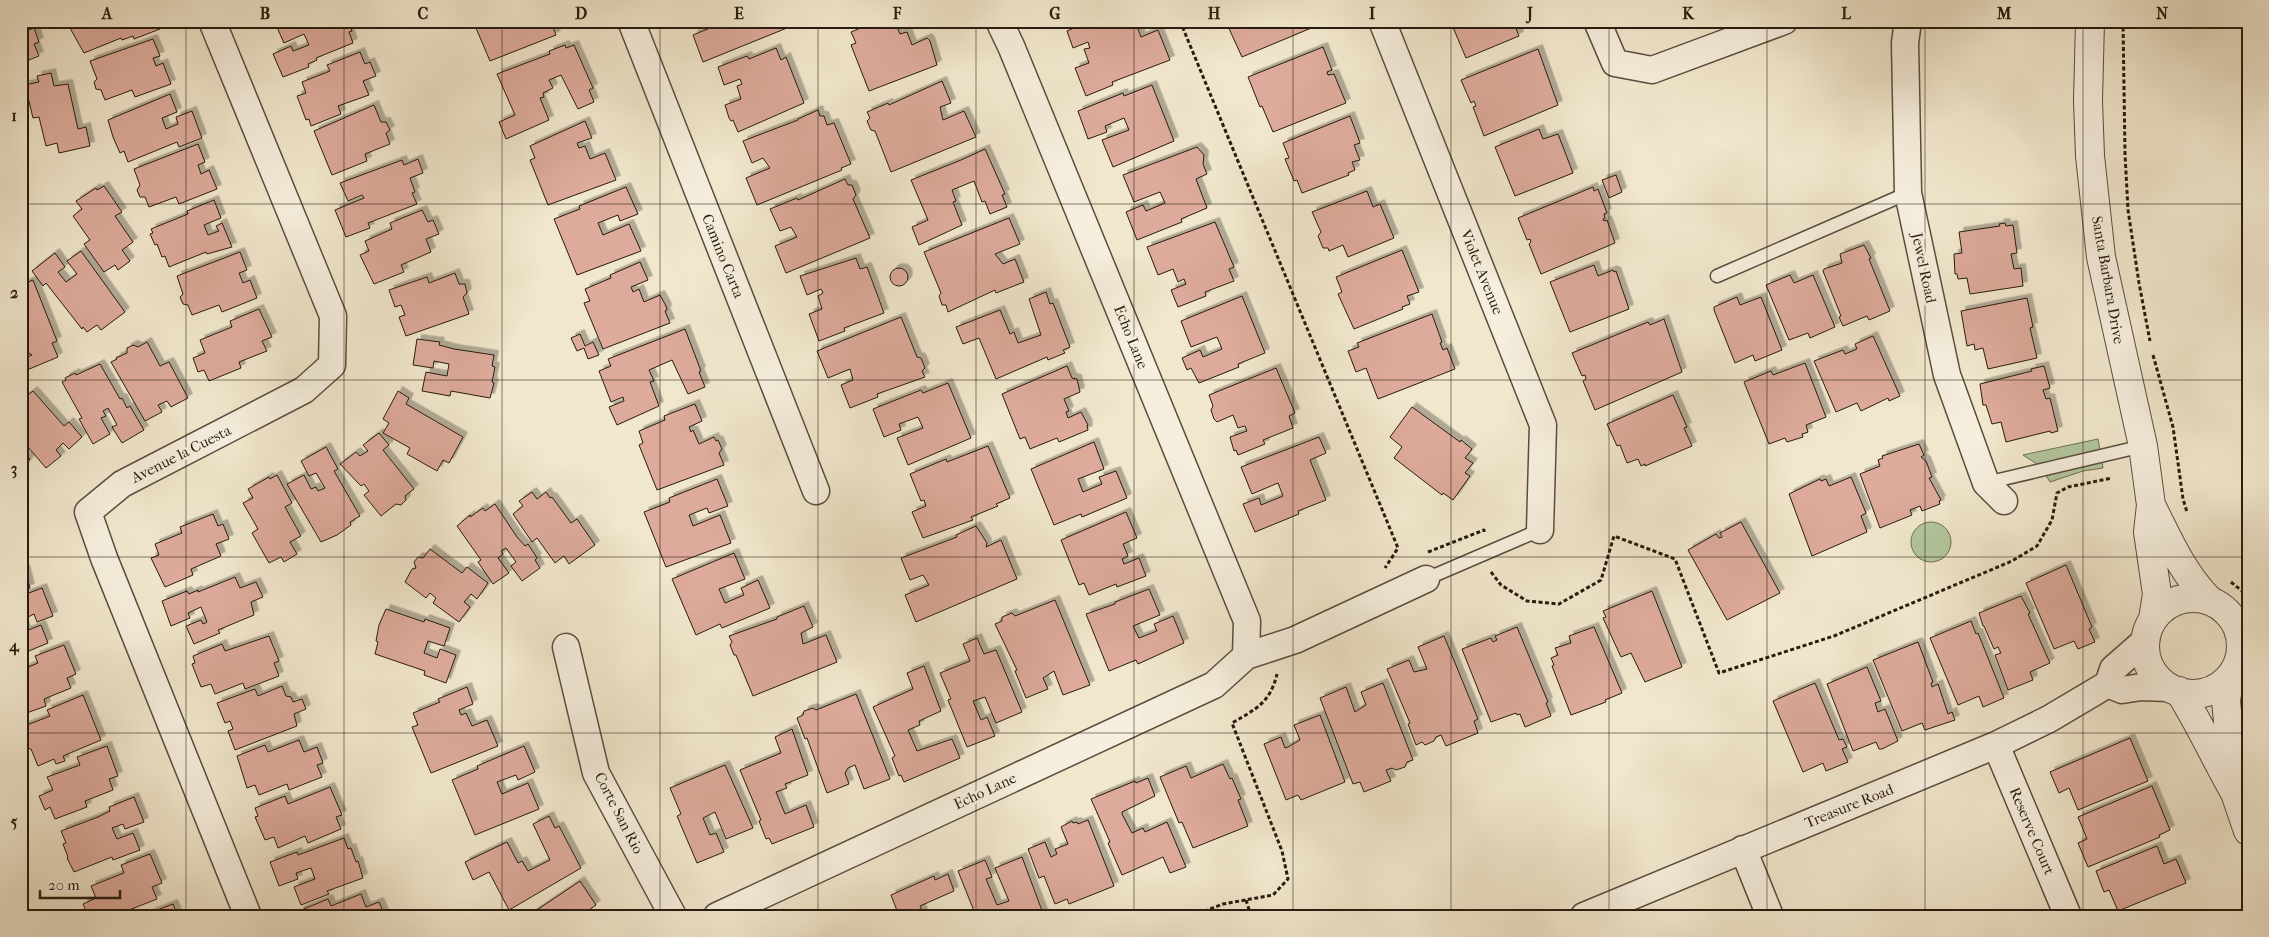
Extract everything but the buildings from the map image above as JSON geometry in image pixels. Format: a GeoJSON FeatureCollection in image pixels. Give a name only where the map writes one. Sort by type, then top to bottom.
{"type":"FeatureCollection","features":[{"type":"Feature","properties":{"kind":"street","name":"Avenue la Cuesta"},"geometry":{"type":"LineString","coordinates":[[212,21],[333,316],[332,365],[304,390],[122,484],[88,512],[104,558],[248,916]]}},
{"type":"Feature","properties":{"kind":"street","name":"Camino Carta"},"geometry":{"type":"LineString","coordinates":[[631,21],[816,491]]}},
{"type":"Feature","properties":{"kind":"street","name":"Echo Lane"},"geometry":{"type":"LineString","coordinates":[[999,21],[1011,46],[1247,621],[1246,656]]}},
{"type":"Feature","properties":{"kind":"street","name":"Violet Avenue"},"geometry":{"type":"LineString","coordinates":[[1382,21],[1543,425],[1540,530]]}},
{"type":"Feature","properties":{"kind":"street"},"geometry":{"type":"LineString","coordinates":[[1597,21],[1615,63],[1652,70],[1784,21]]}},
{"type":"Feature","properties":{"kind":"street","name":"Jewel Road"},"geometry":{"type":"LineString","coordinates":[[1908,21],[1905,43],[1908,193],[1946,376],[1995,492]]}},
{"type":"Feature","properties":{"kind":"street","name":"Santa Barbara Drive"},"geometry":{"type":"LineString","coordinates":[[2090,21],[2088,101],[2090,147],[2101,257],[2143,446],[2151,505],[2148,532],[2157,594],[2149,629]]}},
{"type":"Feature","properties":{"kind":"street","name":"Santa Barbara Drive"},"geometry":{"type":"LineString","coordinates":[[2151,505],[2182,568],[2193,584],[2209,600]]}},
{"type":"Feature","properties":{"kind":"street","name":"Echo Lane"},"geometry":{"type":"LineString","coordinates":[[717,916],[1214,685],[1246,656],[1295,640],[1424,567]]}},
{"type":"Feature","properties":{"kind":"street"},"geometry":{"type":"LineString","coordinates":[[2193,598],[2209,600],[2222,607],[2242,623],[2240,633],[2241,650],[2237,665],[2229,679],[2216,688],[2200,694],[2174,690],[2122,690],[2108,684],[2112,669],[2149,629],[2164,608],[2178,600],[2193,598]]}},
{"type":"Feature","properties":{"kind":"street"},"geometry":{"type":"LineString","coordinates":[[2149,629],[2145,648],[2148,664],[2157,678],[2174,690],[2195,716],[2213,756],[2236,794]]}},
{"type":"Feature","properties":{"kind":"street","name":"Corte San Rio"},"geometry":{"type":"LineString","coordinates":[[566,647],[596,773],[672,916]]}},
{"type":"Feature","properties":{"kind":"street"},"geometry":{"type":"LineString","coordinates":[[2229,679],[2227,711],[2236,794],[2248,831]]}},
{"type":"Feature","properties":{"kind":"street","name":"Treasure Road"},"geometry":{"type":"LineString","coordinates":[[1584,916],[1996,746],[2049,719],[2108,684]]}},
{"type":"Feature","properties":{"kind":"street","name":"Reserve Court"},"geometry":{"type":"LineString","coordinates":[[1996,746],[2068,916]]}},
{"type":"Feature","properties":{"kind":"street"},"geometry":{"type":"LineString","coordinates":[[1743,849],[1770,916]]}},
{"type":"Feature","properties":{"kind":"lane"},"geometry":{"type":"LineString","coordinates":[[1717,276],[1908,193]]}},
{"type":"Feature","properties":{"kind":"lane"},"geometry":{"type":"LineString","coordinates":[[1995,492],[2143,446]]}},
{"type":"Feature","properties":{"kind":"lane"},"geometry":{"type":"LineString","coordinates":[[1424,567],[1483,555],[1540,530]]}},
{"type":"Feature","properties":{"kind":"path"},"geometry":{"type":"LineString","coordinates":[[1180,21],[1398,548],[1380,575]]}},
{"type":"Feature","properties":{"kind":"path"},"geometry":{"type":"LineString","coordinates":[[2123,21],[2125,154],[2128,210],[2150,341]]}},
{"type":"Feature","properties":{"kind":"path"},"geometry":{"type":"LineString","coordinates":[[2152,351],[2174,427],[2183,499],[2188,514]]}},
{"type":"Feature","properties":{"kind":"path"},"geometry":{"type":"LineString","coordinates":[[1424,567],[1484,530],[1483,555],[1501,585],[1527,601],[1559,604],[1601,580],[1614,536],[1674,559],[1720,673],[1834,636],[2012,561],[2038,546],[2052,520],[2058,492],[2068,487],[2112,478]]}},
{"type":"Feature","properties":{"kind":"path"},"geometry":{"type":"LineString","coordinates":[[1384,569],[1394,566]]}},
{"type":"Feature","properties":{"kind":"path"},"geometry":{"type":"LineString","coordinates":[[2226,579],[2248,596]]}},
{"type":"Feature","properties":{"kind":"path"},"geometry":{"type":"LineString","coordinates":[[1192,916],[1223,904],[1273,895],[1288,879],[1282,851],[1232,723],[1258,708],[1273,690],[1278,672],[1276,647]]}},
{"type":"Feature","properties":{"kind":"path"},"geometry":{"type":"LineString","coordinates":[[1246,900],[1251,916]]}},
{"type":"Feature","properties":{"kind":"green space"},"geometry":{"type":"Polygon","coordinates":[[[2098,439],[2103,468],[2083,471],[2050,482],[2040,466],[2023,455],[2098,439]]]}},
{"type":"Feature","properties":{"kind":"green space"},"geometry":{"type":"Polygon","coordinates":[[[1931,522],[1945,528],[1951,542],[1945,556],[1931,562],[1917,556],[1911,542],[1917,528],[1931,522]]]}}]}
